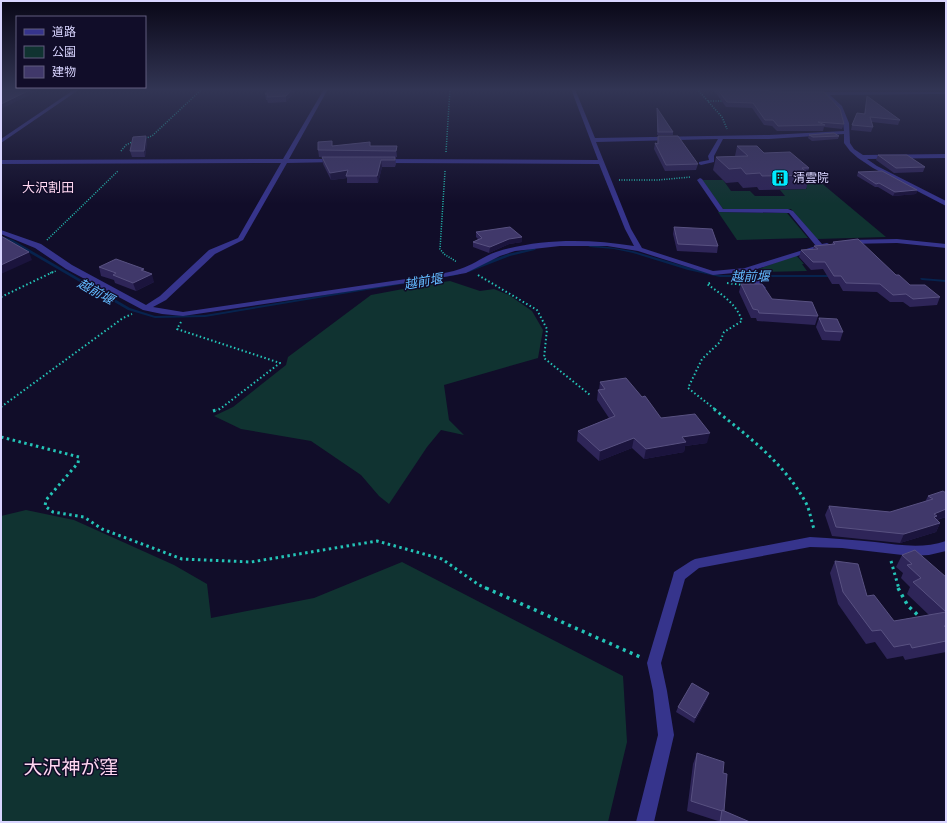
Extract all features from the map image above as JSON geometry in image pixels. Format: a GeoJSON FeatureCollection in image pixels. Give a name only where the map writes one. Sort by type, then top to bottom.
{"type":"FeatureCollection","features":[{"type":"Feature","properties":{"kind":"street"},"geometry":{"type":"LineString","coordinates":[[1,141],[21,127]]}},
{"type":"Feature","properties":{"kind":"street"},"geometry":{"type":"LineString","coordinates":[[146,308],[162,298],[212,252],[241,239],[304,127]]}},
{"type":"Feature","properties":{"kind":"street"},"geometry":{"type":"LineString","coordinates":[[589,127],[628,229],[639,249]]}},
{"type":"Feature","properties":{"kind":"street"},"geometry":{"type":"LineString","coordinates":[[846,127],[847,143],[852,150],[875,167],[946,204]]}},
{"type":"Feature","properties":{"kind":"street"},"geometry":{"type":"LineString","coordinates":[[594,140],[721,139],[846,132]]}},
{"type":"Feature","properties":{"kind":"street"},"geometry":{"type":"LineString","coordinates":[[702,163],[712,161],[711,156],[721,139]]}},
{"type":"Feature","properties":{"kind":"street"},"geometry":{"type":"LineString","coordinates":[[860,156],[946,156]]}},
{"type":"Feature","properties":{"kind":"street"},"geometry":{"type":"LineString","coordinates":[[1,162],[340,161]]}},
{"type":"Feature","properties":{"kind":"street"},"geometry":{"type":"LineString","coordinates":[[378,161],[602,162]]}},
{"type":"Feature","properties":{"kind":"street"},"geometry":{"type":"LineString","coordinates":[[700,180],[722,211],[791,212],[820,247]]}},
{"type":"Feature","properties":{"kind":"street"},"geometry":{"type":"LineString","coordinates":[[1,232],[38,246],[93,281],[146,308],[162,312],[183,314],[433,278],[468,268],[496,254],[541,246],[580,243],[606,244],[639,249],[713,273],[749,274],[820,247],[836,244],[897,241],[946,246]]}},
{"type":"Feature","properties":{"kind":"street"},"geometry":{"type":"LineString","coordinates":[[858,242],[869,251]]}},
{"type":"Feature","properties":{"kind":"street"},"geometry":{"type":"LineString","coordinates":[[749,274],[762,288]]}},
{"type":"Feature","properties":{"kind":"street"},"geometry":{"type":"LineString","coordinates":[[644,822],[666,735],[660,691],[654,663],[679,576],[695,564],[810,542],[828,542],[910,551],[927,551],[946,546]]}},
{"type":"Feature","properties":{"kind":"path"},"geometry":{"type":"LineString","coordinates":[[115,162],[126,146],[132,142],[152,136],[161,127]]}},
{"type":"Feature","properties":{"kind":"path"},"geometry":{"type":"LineString","coordinates":[[448,127],[440,248],[444,254],[468,268]]}},
{"type":"Feature","properties":{"kind":"path"},"geometry":{"type":"LineString","coordinates":[[727,127],[732,138]]}},
{"type":"Feature","properties":{"kind":"path"},"geometry":{"type":"LineString","coordinates":[[38,246],[47,240],[127,162]]}},
{"type":"Feature","properties":{"kind":"path"},"geometry":{"type":"LineString","coordinates":[[609,180],[658,180],[697,176],[700,180]]}},
{"type":"Feature","properties":{"kind":"path"},"geometry":{"type":"LineString","coordinates":[[1,297],[54,272]]}},
{"type":"Feature","properties":{"kind":"path"},"geometry":{"type":"LineString","coordinates":[[476,273],[537,310],[547,329],[544,358],[590,395]]}},
{"type":"Feature","properties":{"kind":"path"},"geometry":{"type":"LineString","coordinates":[[725,282],[762,288]]}},
{"type":"Feature","properties":{"kind":"path"},"geometry":{"type":"LineString","coordinates":[[712,283],[707,284],[724,296],[740,311],[742,321],[724,332],[720,342],[702,359],[688,388],[760,448],[789,478],[806,504],[815,534],[810,542]]}},
{"type":"Feature","properties":{"kind":"path"},"geometry":{"type":"LineString","coordinates":[[1,407],[129,315]]}},
{"type":"Feature","properties":{"kind":"path"},"geometry":{"type":"LineString","coordinates":[[181,322],[177,329],[280,363],[220,409],[213,411]]}},
{"type":"Feature","properties":{"kind":"path"},"geometry":{"type":"LineString","coordinates":[[1,437],[79,457],[78,463],[46,500],[45,506],[53,512],[84,517],[102,529],[182,559],[251,562],[377,541],[442,559],[479,585],[654,663]]}},
{"type":"Feature","properties":{"kind":"path"},"geometry":{"type":"LineString","coordinates":[[889,549],[894,582],[912,611],[926,622]]}},
{"type":"Feature","properties":{"kind":"green space"},"geometry":{"type":"Polygon","coordinates":[[[799,176],[813,176],[886,237],[817,239],[791,209],[723,209],[702,180],[723,180],[731,191],[750,191],[755,196],[785,196],[780,190],[807,189],[799,182],[799,176]]]}},
{"type":"Feature","properties":{"kind":"green space"},"geometry":{"type":"Polygon","coordinates":[[[718,212],[787,213],[808,238],[737,240],[718,212]]]}},
{"type":"Feature","properties":{"kind":"green space"},"geometry":{"type":"Polygon","coordinates":[[[796,255],[804,264],[802,264],[807,271],[763,272],[759,269],[796,255]]]}},
{"type":"Feature","properties":{"kind":"green space"},"geometry":{"type":"Polygon","coordinates":[[[450,281],[480,291],[494,289],[509,295],[532,311],[543,330],[538,358],[444,385],[449,420],[464,435],[441,430],[427,447],[389,504],[379,496],[361,475],[311,441],[241,429],[214,416],[233,407],[286,365],[288,357],[371,295],[450,281]]]}},
{"type":"Feature","properties":{"kind":"green space"},"geometry":{"type":"Polygon","coordinates":[[[26,510],[74,520],[174,565],[207,584],[211,618],[314,598],[402,562],[623,676],[627,742],[608,822],[1,822],[1,516],[26,510]]]}},
{"type":"Feature","properties":{"kind":"building"},"geometry":{"type":"Polygon","coordinates":[[[658,127],[670,127],[673,132],[658,132],[658,127]]]}},
{"type":"Feature","properties":{"kind":"building"},"geometry":{"type":"Polygon","coordinates":[[[834,133],[839,136],[813,137],[809,135],[834,133]]]}},
{"type":"Feature","properties":{"kind":"building"},"geometry":{"type":"Polygon","coordinates":[[[146,136],[144,151],[130,151],[133,137],[146,136]]]}},
{"type":"Feature","properties":{"kind":"building"},"geometry":{"type":"Polygon","coordinates":[[[658,136],[678,136],[698,164],[666,165],[655,143],[658,144],[658,136]]]}},
{"type":"Feature","properties":{"kind":"building"},"geometry":{"type":"Polygon","coordinates":[[[332,141],[332,146],[370,142],[370,146],[397,146],[396,151],[318,150],[318,142],[332,141]]]}},
{"type":"Feature","properties":{"kind":"building"},"geometry":{"type":"Polygon","coordinates":[[[737,146],[757,146],[764,153],[790,152],[809,168],[802,168],[810,175],[762,176],[760,173],[746,174],[741,168],[729,169],[716,157],[748,156],[737,146]]]}},
{"type":"Feature","properties":{"kind":"building"},"geometry":{"type":"Polygon","coordinates":[[[878,155],[907,155],[925,167],[896,168],[878,155]]]}},
{"type":"Feature","properties":{"kind":"building"},"geometry":{"type":"Polygon","coordinates":[[[322,157],[395,157],[395,160],[381,160],[377,176],[346,176],[348,170],[330,173],[322,157]]]}},
{"type":"Feature","properties":{"kind":"building"},"geometry":{"type":"Polygon","coordinates":[[[882,171],[917,190],[895,192],[879,183],[876,184],[858,172],[882,171]]]}},
{"type":"Feature","properties":{"kind":"building"},"geometry":{"type":"Polygon","coordinates":[[[510,227],[522,237],[509,239],[490,247],[473,242],[482,238],[476,232],[510,227]]]}},
{"type":"Feature","properties":{"kind":"building"},"geometry":{"type":"Polygon","coordinates":[[[674,227],[712,229],[718,246],[678,244],[674,227]]]}},
{"type":"Feature","properties":{"kind":"building"},"geometry":{"type":"Polygon","coordinates":[[[1,236],[29,252],[1,265],[1,236]]]}},
{"type":"Feature","properties":{"kind":"building"},"geometry":{"type":"Polygon","coordinates":[[[858,239],[896,275],[899,275],[910,285],[925,285],[940,297],[913,299],[906,294],[893,295],[880,284],[846,283],[841,276],[834,276],[825,262],[813,262],[801,250],[818,249],[814,246],[835,244],[833,242],[858,239]]]}},
{"type":"Feature","properties":{"kind":"building"},"geometry":{"type":"Polygon","coordinates":[[[116,259],[144,269],[141,270],[152,274],[133,283],[113,275],[116,273],[99,267],[116,259]]]}},
{"type":"Feature","properties":{"kind":"building"},"geometry":{"type":"Polygon","coordinates":[[[741,284],[762,284],[772,299],[812,302],[818,316],[759,313],[758,310],[753,309],[741,284]]]}},
{"type":"Feature","properties":{"kind":"building"},"geometry":{"type":"Polygon","coordinates":[[[819,318],[837,319],[843,332],[825,331],[819,318]]]}},
{"type":"Feature","properties":{"kind":"building"},"geometry":{"type":"Polygon","coordinates":[[[626,378],[642,397],[645,396],[661,418],[695,414],[710,433],[682,437],[686,442],[646,449],[634,438],[600,451],[578,431],[615,416],[598,390],[605,389],[600,382],[626,378]]]}},
{"type":"Feature","properties":{"kind":"building"},"geometry":{"type":"Polygon","coordinates":[[[943,491],[946,493],[946,509],[934,514],[937,516],[934,517],[940,523],[904,534],[836,527],[829,506],[890,512],[933,499],[928,496],[943,491]]]}},
{"type":"Feature","properties":{"kind":"building"},"geometry":{"type":"Polygon","coordinates":[[[915,550],[946,577],[946,612],[913,582],[921,578],[907,565],[912,564],[902,555],[915,550]]]}},
{"type":"Feature","properties":{"kind":"building"},"geometry":{"type":"Polygon","coordinates":[[[835,561],[858,564],[867,596],[874,595],[894,621],[946,612],[946,625],[944,626],[946,628],[946,641],[912,648],[910,644],[894,647],[881,630],[872,631],[843,592],[835,561]]]}},
{"type":"Feature","properties":{"kind":"building"},"geometry":{"type":"Polygon","coordinates":[[[692,683],[709,693],[695,718],[678,707],[692,683]]]}},
{"type":"Feature","properties":{"kind":"building"},"geometry":{"type":"Polygon","coordinates":[[[697,753],[724,762],[723,773],[727,774],[724,811],[691,801],[697,753]]]}},
{"type":"Feature","properties":{"kind":"building"},"geometry":{"type":"Polygon","coordinates":[[[722,810],[750,822],[720,822],[722,810]]]}},
{"type":"Feature","properties":{"kind":"waterway","name":"越前堰"},"geometry":{"type":"LineString","coordinates":[[1,237],[12,241],[129,309],[155,317],[205,316],[457,274]]}},
{"type":"Feature","properties":{"kind":"waterway","name":"越前堰"},"geometry":{"type":"LineString","coordinates":[[590,246],[614,248],[633,252],[689,269],[720,276],[834,276]]}},
{"type":"Feature","properties":{"kind":"waterway","name":"越前堰"},"geometry":{"type":"LineString","coordinates":[[468,271],[509,255],[534,249]]}},
{"type":"Feature","properties":{"kind":"waterway"},"geometry":{"type":"LineString","coordinates":[[922,279],[946,281]]}},
{"type":"Feature","properties":{"kind":"place","name":"清雲院"},"geometry":{"type":"Point","coordinates":[780,178]}},
{"type":"Feature","properties":{"kind":"district","name":"大沢割田"},"geometry":{"type":"Point","coordinates":[48,187]}},
{"type":"Feature","properties":{"kind":"district","name":"大沢神が窪"},"geometry":{"type":"Point","coordinates":[71,767]}}]}
